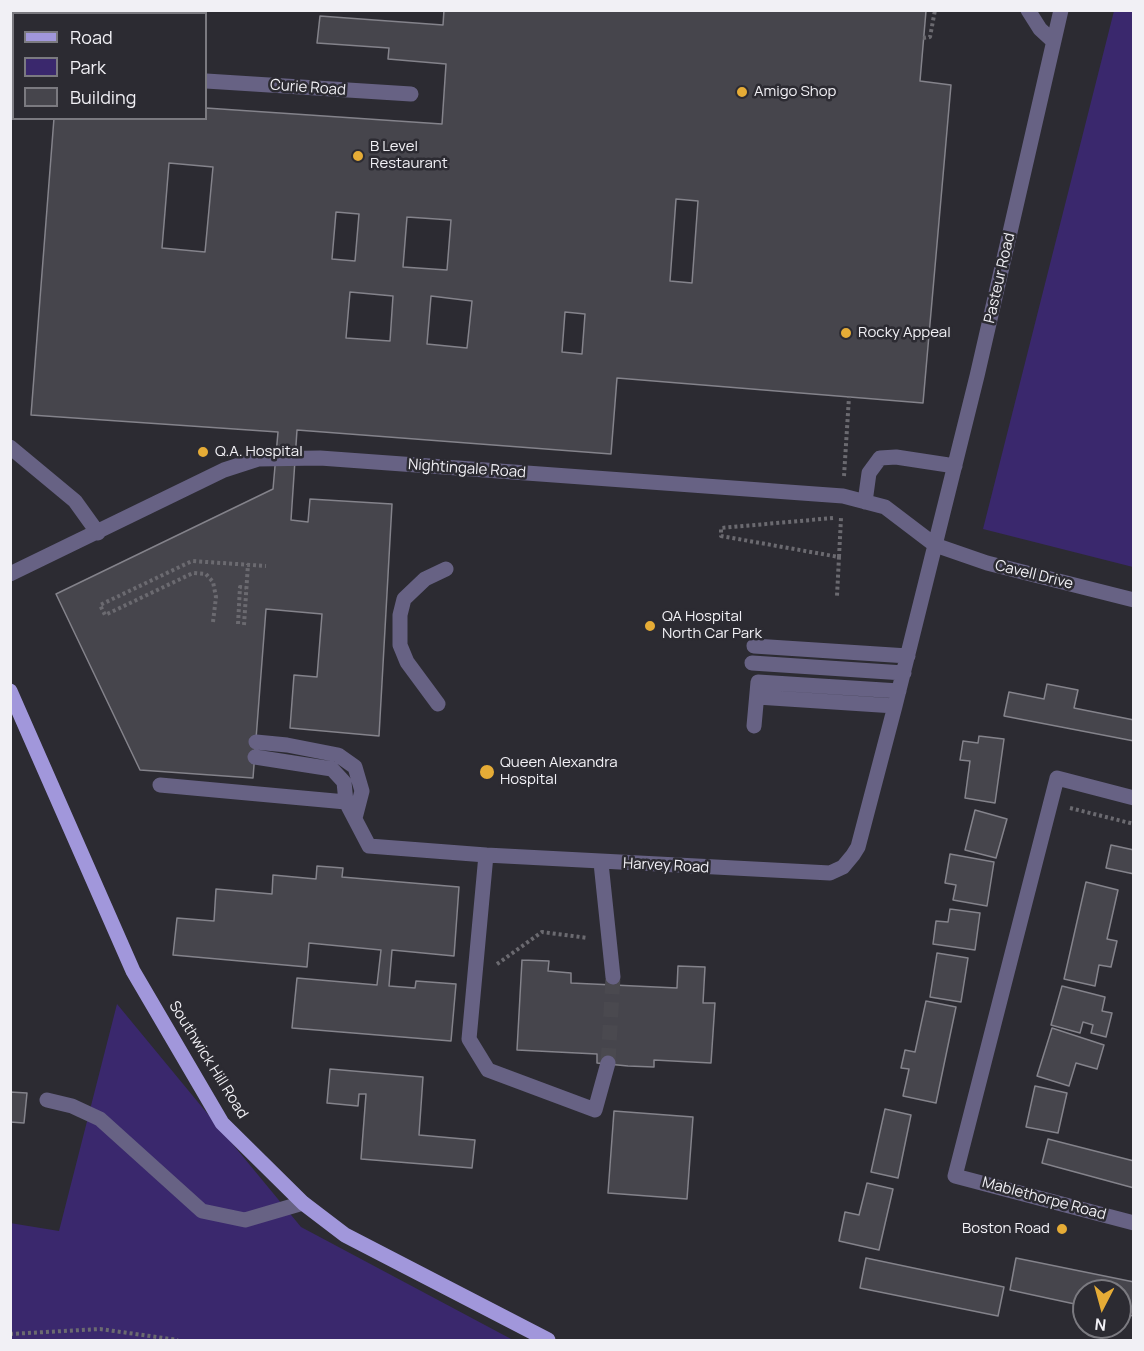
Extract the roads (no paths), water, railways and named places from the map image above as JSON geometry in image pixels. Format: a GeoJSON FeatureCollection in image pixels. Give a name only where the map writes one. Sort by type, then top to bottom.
{"type":"FeatureCollection","features":[{"type":"Feature","properties":{"kind":"main road","name":"Southwick Hill Road"},"geometry":{"type":"LineString","coordinates":[[10,691],[133,971],[222,1123],[303,1203],[345,1235],[548,1341]]}},
{"type":"Feature","properties":{"kind":"street"},"geometry":{"type":"LineString","coordinates":[[1028,10],[1040,29],[1056,22]]}},
{"type":"Feature","properties":{"kind":"street","name":"Pasteur Road"},"geometry":{"type":"LineString","coordinates":[[936,545],[1056,22]]}},
{"type":"Feature","properties":{"kind":"street","name":"Curie Road"},"geometry":{"type":"LineString","coordinates":[[207,81],[411,94]]}},
{"type":"Feature","properties":{"kind":"street"},"geometry":{"type":"LineString","coordinates":[[10,447],[75,501],[98,533]]}},
{"type":"Feature","properties":{"kind":"street"},"geometry":{"type":"LineString","coordinates":[[865,502],[869,473],[880,458],[896,457],[955,466]]}},
{"type":"Feature","properties":{"kind":"street","name":"Nightingale Road"},"geometry":{"type":"LineString","coordinates":[[10,574],[225,470],[258,459],[320,458],[843,496],[885,507],[936,545]]}},
{"type":"Feature","properties":{"kind":"street","name":"Cavell Drive"},"geometry":{"type":"LineString","coordinates":[[936,545],[987,563],[1134,600]]}},
{"type":"Feature","properties":{"kind":"street","name":"Harvey Road"},"geometry":{"type":"LineString","coordinates":[[355,818],[369,846],[601,863],[830,873],[838,870],[849,862],[858,847],[936,545]]}},
{"type":"Feature","properties":{"kind":"street"},"geometry":{"type":"LineString","coordinates":[[438,704],[407,662],[399,645],[400,615],[404,599],[425,579],[446,569]]}},
{"type":"Feature","properties":{"kind":"street"},"geometry":{"type":"LineString","coordinates":[[754,646],[908,656]]}},
{"type":"Feature","properties":{"kind":"street"},"geometry":{"type":"LineString","coordinates":[[752,663],[904,673]]}},
{"type":"Feature","properties":{"kind":"street"},"geometry":{"type":"LineString","coordinates":[[754,726],[758,682],[897,699]]}},
{"type":"Feature","properties":{"kind":"street"},"geometry":{"type":"LineString","coordinates":[[287,745],[338,755],[355,767],[362,791],[355,818],[346,802],[344,782],[332,769],[255,750],[287,745]]}},
{"type":"Feature","properties":{"kind":"street","name":"Mablethorpe Road"},"geometry":{"type":"LineString","coordinates":[[1134,798],[1057,778],[955,1176],[1134,1223]]}},
{"type":"Feature","properties":{"kind":"street"},"geometry":{"type":"LineString","coordinates":[[160,785],[346,802]]}},
{"type":"Feature","properties":{"kind":"street"},"geometry":{"type":"LineString","coordinates":[[486,855],[469,1039],[488,1070],[595,1110],[608,1063]]}},
{"type":"Feature","properties":{"kind":"street"},"geometry":{"type":"LineString","coordinates":[[601,863],[613,977]]}},
{"type":"Feature","properties":{"kind":"street"},"geometry":{"type":"LineString","coordinates":[[47,1100],[72,1106],[100,1119],[202,1211],[245,1220],[303,1203]]}},
{"type":"Feature","properties":{"kind":"tunnel"},"geometry":{"type":"LineString","coordinates":[[608,1063],[613,977]]}},
{"type":"Feature","properties":{"kind":"place","name":"Amigo Shop"},"geometry":{"type":"Point","coordinates":[742,92]}},
{"type":"Feature","properties":{"kind":"place","name":"B Level Restaurant"},"geometry":{"type":"Point","coordinates":[358,156]}},
{"type":"Feature","properties":{"kind":"place","name":"Rocky Appeal"},"geometry":{"type":"Point","coordinates":[846,333]}},
{"type":"Feature","properties":{"kind":"place","name":"Q.A. Hospital"},"geometry":{"type":"Point","coordinates":[203,452]}},
{"type":"Feature","properties":{"kind":"place","name":"QA Hospital North Car Park"},"geometry":{"type":"Point","coordinates":[650,626]}},
{"type":"Feature","properties":{"kind":"place","name":"Queen Alexandra Hospital"},"geometry":{"type":"Point","coordinates":[487,772]}},
{"type":"Feature","properties":{"kind":"place","name":"Boston Road"},"geometry":{"type":"Point","coordinates":[1062,1229]}}]}
